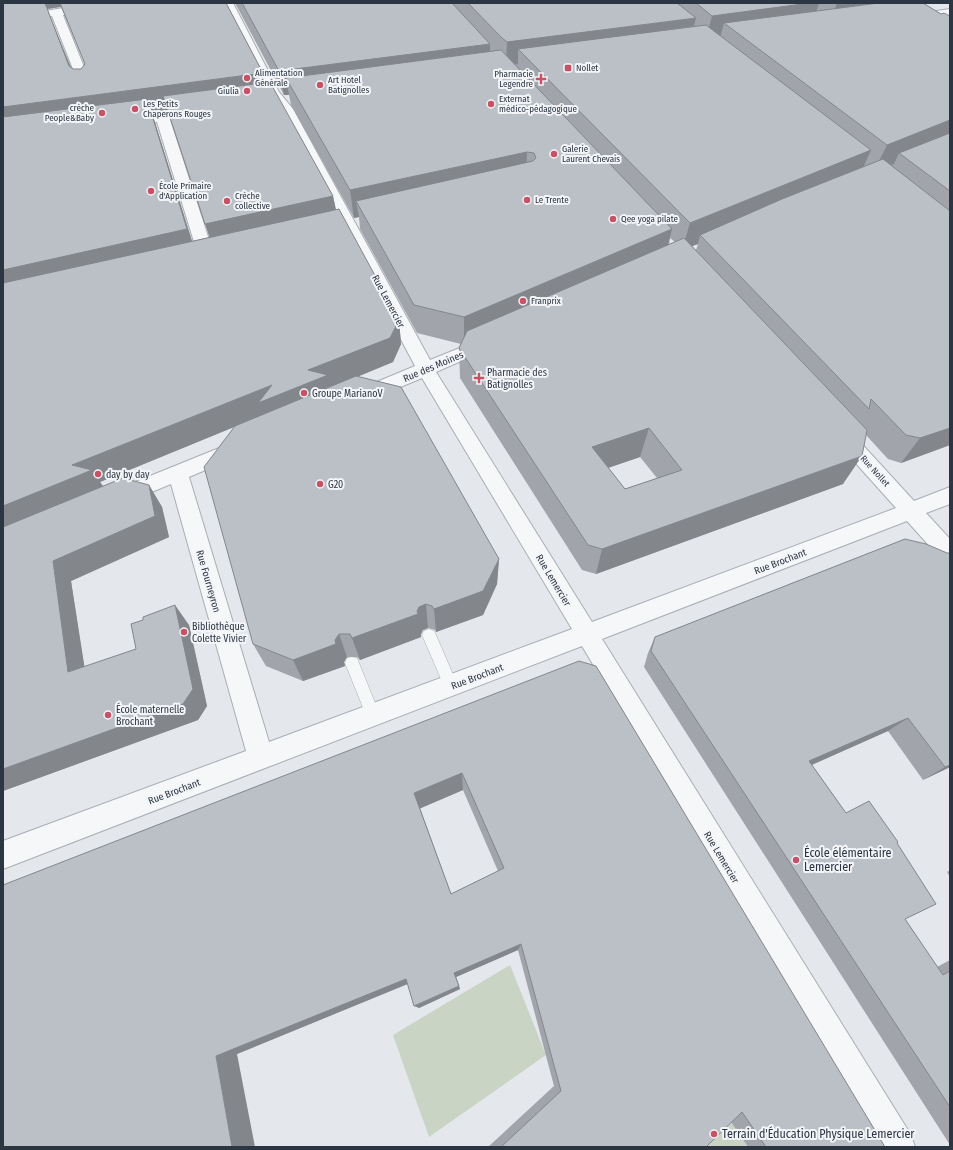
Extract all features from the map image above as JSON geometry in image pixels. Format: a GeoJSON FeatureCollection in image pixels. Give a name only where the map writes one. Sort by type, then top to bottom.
{"type":"FeatureCollection","features":[{"type":"Feature","properties":{"kind":"street"},"geometry":{"type":"LineString","coordinates":[[3,20],[114,3]]}},
{"type":"Feature","properties":{"kind":"street","name":"Rue Lemercier"},"geometry":{"type":"LineString","coordinates":[[227,3],[273,93],[286,109],[426,370],[899,1147]]}},
{"type":"Feature","properties":{"kind":"street"},"geometry":{"type":"LineString","coordinates":[[56,12],[87,89]]}},
{"type":"Feature","properties":{"kind":"street"},"geometry":{"type":"LineString","coordinates":[[900,19],[910,13],[950,12]]}},
{"type":"Feature","properties":{"kind":"street"},"geometry":{"type":"LineString","coordinates":[[910,13],[926,28]]}},
{"type":"Feature","properties":{"kind":"street"},"geometry":{"type":"LineString","coordinates":[[116,123],[216,110]]}},
{"type":"Feature","properties":{"kind":"street"},"geometry":{"type":"LineString","coordinates":[[162,117],[207,258]]}},
{"type":"Feature","properties":{"kind":"street"},"geometry":{"type":"LineString","coordinates":[[190,262],[223,255]]}},
{"type":"Feature","properties":{"kind":"street","name":"Rue des Moines"},"geometry":{"type":"LineString","coordinates":[[343,404],[500,338]]}},
{"type":"Feature","properties":{"kind":"street","name":"Rue Nollet"},"geometry":{"type":"LineString","coordinates":[[829,421],[950,554]]}},
{"type":"Feature","properties":{"kind":"street"},"geometry":{"type":"LineString","coordinates":[[105,503],[256,440]]}},
{"type":"Feature","properties":{"kind":"street","name":"Rue Fourneyron"},"geometry":{"type":"LineString","coordinates":[[178,473],[261,758]]}},
{"type":"Feature","properties":{"kind":"street","name":"Rue Brochant"},"geometry":{"type":"LineString","coordinates":[[3,855],[911,512],[950,495]]}},
{"type":"Feature","properties":{"kind":"lane"},"geometry":{"type":"LineString","coordinates":[[429,635],[451,686]]}},
{"type":"Feature","properties":{"kind":"lane"},"geometry":{"type":"LineString","coordinates":[[352,663],[373,715]]}},
{"type":"Feature","properties":{"kind":"green space"},"geometry":{"type":"Polygon","coordinates":[[[510,965],[546,1055],[429,1137],[393,1035],[510,965]]]}},
{"type":"Feature","properties":{"kind":"green space","name":"Terrain d'Éducation Physique Lemercier"},"geometry":{"type":"Polygon","coordinates":[[[730,1121],[748,1147],[676,1147],[730,1121]]]}},
{"type":"Feature","properties":{"kind":"building"},"geometry":{"type":"Polygon","coordinates":[[[3,3],[45,3],[69,66],[73,69],[81,69],[85,64],[60,3],[226,3],[263,73],[3,107],[3,3]]]}},
{"type":"Feature","properties":{"kind":"building"},"geometry":{"type":"Polygon","coordinates":[[[242,3],[452,3],[490,44],[279,71],[242,3]]]}},
{"type":"Feature","properties":{"kind":"building"},"geometry":{"type":"Polygon","coordinates":[[[468,3],[677,3],[696,18],[507,42],[468,3]]]}},
{"type":"Feature","properties":{"kind":"building"},"geometry":{"type":"Polygon","coordinates":[[[696,3],[810,3],[712,16],[696,3]]]}},
{"type":"Feature","properties":{"kind":"building"},"geometry":{"type":"Polygon","coordinates":[[[879,3],[923,3],[941,14],[944,13],[950,16],[950,120],[887,145],[724,23],[879,3]]]}},
{"type":"Feature","properties":{"kind":"building"},"geometry":{"type":"Polygon","coordinates":[[[706,25],[871,150],[690,223],[518,49],[706,25]]]}},
{"type":"Feature","properties":{"kind":"building"},"geometry":{"type":"Polygon","coordinates":[[[501,50],[672,229],[464,317],[414,305],[356,201],[533,161],[536,158],[534,153],[527,152],[350,190],[286,78],[501,50]]]}},
{"type":"Feature","properties":{"kind":"building"},"geometry":{"type":"Polygon","coordinates":[[[270,82],[333,196],[205,224],[163,96],[270,82]]]}},
{"type":"Feature","properties":{"kind":"building"},"geometry":{"type":"Polygon","coordinates":[[[147,99],[187,229],[3,270],[3,117],[147,99]]]}},
{"type":"Feature","properties":{"kind":"building"},"geometry":{"type":"Polygon","coordinates":[[[950,133],[950,191],[899,153],[950,133]]]}},
{"type":"Feature","properties":{"kind":"building"},"geometry":{"type":"Polygon","coordinates":[[[883,159],[950,211],[950,428],[920,438],[906,435],[871,399],[869,409],[700,235],[782,199],[883,159]]]}},
{"type":"Feature","properties":{"kind":"building"},"geometry":{"type":"Polygon","coordinates":[[[339,209],[399,320],[390,338],[308,370],[328,375],[258,403],[272,385],[72,465],[92,470],[3,506],[3,283],[339,209]]]}},
{"type":"Feature","properties":{"kind":"building"},"geometry":{"type":"Polygon","coordinates":[[[684,238],[867,430],[862,456],[602,549],[588,545],[459,348],[467,331],[684,238]],[[649,428],[592,447],[625,489],[682,470],[649,428]]]}},
{"type":"Feature","properties":{"kind":"building"},"geometry":{"type":"Polygon","coordinates":[[[356,376],[401,387],[499,559],[483,591],[434,609],[432,606],[426,604],[419,607],[417,611],[418,614],[352,638],[350,634],[339,634],[335,640],[336,644],[293,660],[253,644],[204,467],[235,426],[356,376]]]}},
{"type":"Feature","properties":{"kind":"building"},"geometry":{"type":"Polygon","coordinates":[[[123,478],[149,485],[155,516],[53,561],[68,672],[136,649],[131,624],[143,620],[143,617],[175,605],[193,689],[183,704],[3,769],[3,527],[123,478]]]}},
{"type":"Feature","properties":{"kind":"building"},"geometry":{"type":"Polygon","coordinates":[[[905,539],[926,544],[950,553],[950,765],[945,767],[908,718],[809,761],[846,813],[869,801],[898,842],[897,843],[936,904],[905,919],[943,975],[950,971],[950,1107],[651,651],[655,637],[905,539]]]}},
{"type":"Feature","properties":{"kind":"building"},"geometry":{"type":"Polygon","coordinates":[[[579,661],[596,666],[885,1147],[766,1147],[742,1112],[706,1147],[501,1147],[561,1091],[521,944],[454,973],[459,986],[414,1006],[406,979],[216,1056],[232,1147],[3,1147],[3,885],[579,661]],[[462,773],[414,793],[451,894],[504,868],[462,773]]]}},
{"type":"Feature","properties":{"kind":"place","name":"Nollet"},"geometry":{"type":"Point","coordinates":[568,68]}},
{"type":"Feature","properties":{"kind":"place","name":"Alimentation Générale"},"geometry":{"type":"Point","coordinates":[247,78]}},
{"type":"Feature","properties":{"kind":"place","name":"Pharmacie Legendre"},"geometry":{"type":"Point","coordinates":[541,79]}},
{"type":"Feature","properties":{"kind":"place","name":"Art Hotel Batignolles"},"geometry":{"type":"Point","coordinates":[320,85]}},
{"type":"Feature","properties":{"kind":"place","name":"Giulia"},"geometry":{"type":"Point","coordinates":[247,91]}},
{"type":"Feature","properties":{"kind":"place","name":"Externat médico-pédagogique"},"geometry":{"type":"Point","coordinates":[491,104]}},
{"type":"Feature","properties":{"kind":"place","name":"Les Petits Chaperons Rouges"},"geometry":{"type":"Point","coordinates":[135,109]}},
{"type":"Feature","properties":{"kind":"place","name":"crèche People&Baby"},"geometry":{"type":"Point","coordinates":[102,113]}},
{"type":"Feature","properties":{"kind":"place","name":"Galerie Laurent Chevais"},"geometry":{"type":"Point","coordinates":[554,154]}},
{"type":"Feature","properties":{"kind":"place","name":"École Primaire d'Application"},"geometry":{"type":"Point","coordinates":[151,191]}},
{"type":"Feature","properties":{"kind":"place","name":"Le Trente"},"geometry":{"type":"Point","coordinates":[527,200]}},
{"type":"Feature","properties":{"kind":"place","name":"Crèche collective"},"geometry":{"type":"Point","coordinates":[227,201]}},
{"type":"Feature","properties":{"kind":"place","name":"Qee yoga pilate"},"geometry":{"type":"Point","coordinates":[613,219]}},
{"type":"Feature","properties":{"kind":"place","name":"Franprix"},"geometry":{"type":"Point","coordinates":[523,301]}},
{"type":"Feature","properties":{"kind":"place","name":"Pharmacie des Batignolles"},"geometry":{"type":"Point","coordinates":[479,378]}},
{"type":"Feature","properties":{"kind":"place","name":"Groupe MarianoV"},"geometry":{"type":"Point","coordinates":[304,393]}},
{"type":"Feature","properties":{"kind":"place","name":"day by day"},"geometry":{"type":"Point","coordinates":[98,474]}},
{"type":"Feature","properties":{"kind":"place","name":"G20"},"geometry":{"type":"Point","coordinates":[320,484]}},
{"type":"Feature","properties":{"kind":"place","name":"Bibliothèque Colette Vivier"},"geometry":{"type":"Point","coordinates":[184,632]}},
{"type":"Feature","properties":{"kind":"place","name":"École maternelle Brochant"},"geometry":{"type":"Point","coordinates":[108,715]}},
{"type":"Feature","properties":{"kind":"place","name":"École élémentaire Lemercier"},"geometry":{"type":"Point","coordinates":[796,860]}},
{"type":"Feature","properties":{"kind":"place","name":"Terrain d'Éducation Physique Lemercier"},"geometry":{"type":"Point","coordinates":[714,1134]}}]}
